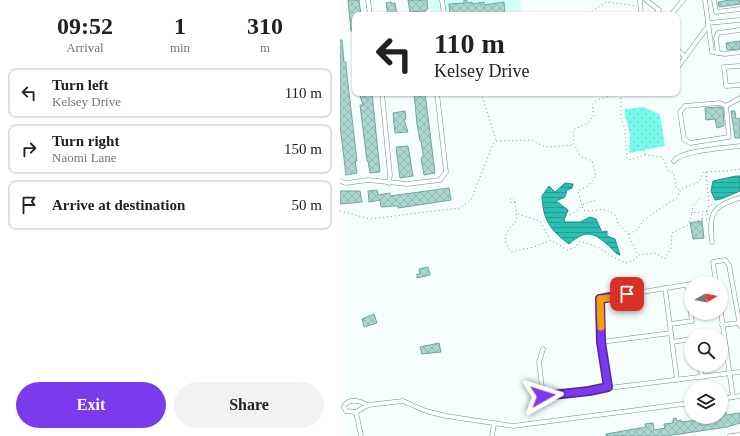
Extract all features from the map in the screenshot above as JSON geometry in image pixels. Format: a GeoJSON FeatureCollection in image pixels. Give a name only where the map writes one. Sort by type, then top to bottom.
{"type":"FeatureCollection","features":[{"type":"Feature","properties":{"kind":"street"},"geometry":{"type":"LineString","coordinates":[[368,0],[370,12]]}},
{"type":"Feature","properties":{"kind":"street"},"geometry":{"type":"LineString","coordinates":[[442,0],[444,12]]}},
{"type":"Feature","properties":{"kind":"street"},"geometry":{"type":"LineString","coordinates":[[640,0],[641,12]]}},
{"type":"Feature","properties":{"kind":"street"},"geometry":{"type":"LineString","coordinates":[[646,0],[659,10],[657,12]]}},
{"type":"Feature","properties":{"kind":"street"},"geometry":{"type":"LineString","coordinates":[[673,12],[683,0]]}},
{"type":"Feature","properties":{"kind":"street"},"geometry":{"type":"LineString","coordinates":[[705,0],[712,52],[740,52]]}},
{"type":"Feature","properties":{"kind":"street"},"geometry":{"type":"LineString","coordinates":[[706,6],[715,2],[716,12],[740,9]]}},
{"type":"Feature","properties":{"kind":"street"},"geometry":{"type":"LineString","coordinates":[[734,10],[735,20]]}},
{"type":"Feature","properties":{"kind":"street"},"geometry":{"type":"LineString","coordinates":[[680,64],[708,24],[740,20]]}},
{"type":"Feature","properties":{"kind":"street"},"geometry":{"type":"LineString","coordinates":[[718,53],[716,38],[718,33],[740,30]]}},
{"type":"Feature","properties":{"kind":"street"},"geometry":{"type":"LineString","coordinates":[[680,52],[685,57]]}},
{"type":"Feature","properties":{"kind":"street"},"geometry":{"type":"LineString","coordinates":[[740,66],[724,67],[726,86],[740,85]]}},
{"type":"Feature","properties":{"kind":"street"},"geometry":{"type":"LineString","coordinates":[[382,96],[390,175],[388,183]]}},
{"type":"Feature","properties":{"kind":"street"},"geometry":{"type":"LineString","coordinates":[[340,181],[346,183],[368,180],[407,184],[440,180],[444,177],[446,172],[436,96]]}},
{"type":"Feature","properties":{"kind":"street"},"geometry":{"type":"LineString","coordinates":[[726,106],[740,98]]}},
{"type":"Feature","properties":{"kind":"street"},"geometry":{"type":"LineString","coordinates":[[720,103],[726,106],[729,137],[690,143],[684,139],[680,112],[685,106],[720,103]]}},
{"type":"Feature","properties":{"kind":"street"},"geometry":{"type":"LineString","coordinates":[[674,161],[677,157],[690,154],[740,146]]}},
{"type":"Feature","properties":{"kind":"street"},"geometry":{"type":"LineString","coordinates":[[712,242],[710,219],[713,214],[723,205],[740,198]]}},
{"type":"Feature","properties":{"kind":"street"},"geometry":{"type":"LineString","coordinates":[[715,276],[713,262],[725,260],[729,265],[740,324],[722,325]]}},
{"type":"Feature","properties":{"kind":"street"},"geometry":{"type":"LineString","coordinates":[[608,387],[601,342],[600,299],[684,286]]}},
{"type":"Feature","properties":{"kind":"street"},"geometry":{"type":"LineString","coordinates":[[665,288],[677,380]]}},
{"type":"Feature","properties":{"kind":"street"},"geometry":{"type":"LineString","coordinates":[[670,324],[692,320]]}},
{"type":"Feature","properties":{"kind":"street"},"geometry":{"type":"LineString","coordinates":[[722,320],[732,398]]}},
{"type":"Feature","properties":{"kind":"street"},"geometry":{"type":"LineString","coordinates":[[601,342],[671,333]]}},
{"type":"Feature","properties":{"kind":"street"},"geometry":{"type":"LineString","coordinates":[[672,342],[684,340]]}},
{"type":"Feature","properties":{"kind":"street"},"geometry":{"type":"LineString","coordinates":[[543,349],[539,362],[543,396],[740,372]]}},
{"type":"Feature","properties":{"kind":"street"},"geometry":{"type":"LineString","coordinates":[[701,372],[702,377]]}},
{"type":"Feature","properties":{"kind":"street"},"geometry":{"type":"LineString","coordinates":[[728,398],[740,396]]}},
{"type":"Feature","properties":{"kind":"street"},"geometry":{"type":"LineString","coordinates":[[368,405],[356,412],[346,411],[344,407],[345,403],[353,401],[368,405],[403,401],[433,413],[513,426],[684,404]]}},
{"type":"Feature","properties":{"kind":"street"},"geometry":{"type":"LineString","coordinates":[[356,412],[361,436]]}},
{"type":"Feature","properties":{"kind":"street"},"geometry":{"type":"LineString","coordinates":[[492,436],[494,424]]}},
{"type":"Feature","properties":{"kind":"street"},"geometry":{"type":"LineString","coordinates":[[730,436],[740,435]]}},
{"type":"Feature","properties":{"kind":"path"},"geometry":{"type":"LineString","coordinates":[[591,12],[606,2],[641,6]]}},
{"type":"Feature","properties":{"kind":"path"},"geometry":{"type":"LineString","coordinates":[[482,96],[490,127],[496,141]]}},
{"type":"Feature","properties":{"kind":"path"},"geometry":{"type":"LineString","coordinates":[[610,96],[606,98],[598,98],[592,105],[594,115],[588,123],[573,130],[574,145],[580,156],[592,161],[596,171],[596,176],[593,181],[578,192],[583,210],[585,211],[598,208],[612,213],[618,224],[628,234],[638,255]]}},
{"type":"Feature","properties":{"kind":"path"},"geometry":{"type":"LineString","coordinates":[[621,96],[621,118],[625,129],[625,152],[627,158],[629,160],[645,155],[662,157],[669,171],[674,173],[676,188],[680,190]]}},
{"type":"Feature","properties":{"kind":"path"},"geometry":{"type":"LineString","coordinates":[[340,211],[370,219],[460,208],[471,200],[492,144],[496,141],[532,140],[548,147],[574,145]]}},
{"type":"Feature","properties":{"kind":"path"},"geometry":{"type":"LineString","coordinates":[[644,150],[645,155]]}},
{"type":"Feature","properties":{"kind":"path"},"geometry":{"type":"LineString","coordinates":[[628,234],[638,229],[643,222],[677,198],[680,190],[688,185],[699,182],[703,173],[706,171],[726,172],[740,168]]}},
{"type":"Feature","properties":{"kind":"path"},"geometry":{"type":"LineString","coordinates":[[706,171],[709,205]]}},
{"type":"Feature","properties":{"kind":"path"},"geometry":{"type":"LineString","coordinates":[[517,214],[540,221],[551,240],[567,250],[576,247],[578,242],[589,242],[605,253],[627,263],[636,259],[638,255],[655,253],[665,259],[672,248],[672,233],[685,228],[689,222],[693,206],[701,198]]}},
{"type":"Feature","properties":{"kind":"path"},"geometry":{"type":"LineString","coordinates":[[558,216],[573,214],[582,205],[595,200]]}},
{"type":"Feature","properties":{"kind":"path"},"geometry":{"type":"LineString","coordinates":[[515,202],[517,220],[506,234],[506,240],[510,251],[518,251],[551,240]]}},
{"type":"Feature","properties":{"kind":"path"},"geometry":{"type":"LineString","coordinates":[[689,222],[710,219],[707,211],[692,213]]}},
{"type":"Feature","properties":{"kind":"path"},"geometry":{"type":"LineString","coordinates":[[702,212],[702,219]]}},
{"type":"Feature","properties":{"kind":"shaded area"},"geometry":{"type":"Polygon","coordinates":[[[429,0],[520,0],[522,12],[431,12],[429,0]]]}},
{"type":"Feature","properties":{"kind":"shaded area"},"geometry":{"type":"Polygon","coordinates":[[[644,107],[660,115],[665,146],[629,153],[630,134],[625,116],[625,109],[644,107]]]}},
{"type":"Feature","properties":{"kind":"shaded area"},"geometry":{"type":"Polygon","coordinates":[[[740,176],[740,191],[715,200],[711,191],[713,181],[740,176]]]}},
{"type":"Feature","properties":{"kind":"shaded area"},"geometry":{"type":"Polygon","coordinates":[[[565,183],[573,184],[572,188],[567,190],[565,197],[556,201],[568,210],[564,220],[565,222],[580,222],[590,217],[596,219],[602,232],[607,231],[607,236],[615,239],[620,255],[592,234],[581,236],[569,244],[552,229],[544,212],[542,196],[549,186],[555,192],[565,183]]]}},
{"type":"Feature","properties":{"kind":"building"},"geometry":{"type":"Polygon","coordinates":[[[348,0],[359,0],[361,12],[352,12],[351,31],[348,0]]]}},
{"type":"Feature","properties":{"kind":"building"},"geometry":{"type":"Polygon","coordinates":[[[408,0],[427,0],[428,9],[426,9],[426,11],[410,12],[408,0]]]}},
{"type":"Feature","properties":{"kind":"building"},"geometry":{"type":"Polygon","coordinates":[[[464,0],[467,0],[467,3],[472,2],[473,4],[484,2],[484,5],[504,2],[505,12],[450,12],[449,4],[464,3],[464,0]]]}},
{"type":"Feature","properties":{"kind":"building"},"geometry":{"type":"Polygon","coordinates":[[[739,0],[740,4],[719,7],[718,2],[739,0]]]}},
{"type":"Feature","properties":{"kind":"building"},"geometry":{"type":"Polygon","coordinates":[[[386,3],[395,3],[397,12],[388,12],[386,3]]]}},
{"type":"Feature","properties":{"kind":"building"},"geometry":{"type":"Polygon","coordinates":[[[340,40],[342,40],[344,62],[346,62],[357,161],[355,161],[357,173],[346,175],[340,125],[340,40]]]}},
{"type":"Feature","properties":{"kind":"building"},"geometry":{"type":"Polygon","coordinates":[[[740,41],[740,49],[727,50],[726,43],[740,41]]]}},
{"type":"Feature","properties":{"kind":"building"},"geometry":{"type":"Polygon","coordinates":[[[360,96],[372,96],[380,172],[370,173],[367,161],[360,105],[363,105],[360,96]]]}},
{"type":"Feature","properties":{"kind":"building"},"geometry":{"type":"Polygon","coordinates":[[[414,96],[425,96],[435,173],[424,175],[421,158],[423,157],[423,154],[417,124],[414,96]]]}},
{"type":"Feature","properties":{"kind":"building"},"geometry":{"type":"Polygon","coordinates":[[[705,108],[723,108],[724,126],[717,128],[715,119],[706,120],[705,108]]]}},
{"type":"Feature","properties":{"kind":"building"},"geometry":{"type":"Polygon","coordinates":[[[405,111],[406,119],[404,120],[408,132],[395,133],[393,113],[405,111]]]}},
{"type":"Feature","properties":{"kind":"building"},"geometry":{"type":"Polygon","coordinates":[[[731,111],[735,111],[736,119],[740,118],[740,138],[735,138],[731,111]]]}},
{"type":"Feature","properties":{"kind":"building"},"geometry":{"type":"Polygon","coordinates":[[[408,146],[413,176],[400,178],[396,147],[408,146]]]}},
{"type":"Feature","properties":{"kind":"building"},"geometry":{"type":"Polygon","coordinates":[[[449,188],[451,200],[398,208],[398,206],[381,207],[380,200],[369,202],[368,191],[377,190],[378,195],[390,193],[390,196],[449,188]]]}},
{"type":"Feature","properties":{"kind":"building"},"geometry":{"type":"Polygon","coordinates":[[[340,191],[360,191],[362,202],[340,204],[340,191]]]}},
{"type":"Feature","properties":{"kind":"building"},"geometry":{"type":"Polygon","coordinates":[[[702,221],[704,238],[693,239],[690,223],[702,221]]]}},
{"type":"Feature","properties":{"kind":"building"},"geometry":{"type":"Polygon","coordinates":[[[428,267],[430,275],[417,278],[417,274],[420,274],[419,269],[428,267]]]}},
{"type":"Feature","properties":{"kind":"building"},"geometry":{"type":"Polygon","coordinates":[[[374,314],[377,323],[364,327],[362,319],[374,314]]]}},
{"type":"Feature","properties":{"kind":"building"},"geometry":{"type":"Polygon","coordinates":[[[439,343],[441,352],[422,354],[420,347],[439,343]]]}},
{"type":"Feature","properties":{"kind":"building"},"geometry":{"type":"Polygon","coordinates":[[[740,413],[740,423],[727,427],[666,436],[606,436],[606,434],[646,427],[645,424],[653,423],[654,430],[665,428],[664,424],[673,423],[673,419],[676,418],[677,421],[681,420],[681,422],[684,422],[684,424],[728,424],[728,415],[740,413]]]}},
{"type":"Feature","properties":{"kind":"slow traffic"},"geometry":{"type":"LineString","coordinates":[[601,327],[602,312],[600,299],[609,298]]}},
{"type":"Feature","properties":{"kind":"route"},"geometry":{"type":"LineString","coordinates":[[543,396],[589,391],[608,387],[601,342],[602,312],[600,299],[627,294]]}}]}
